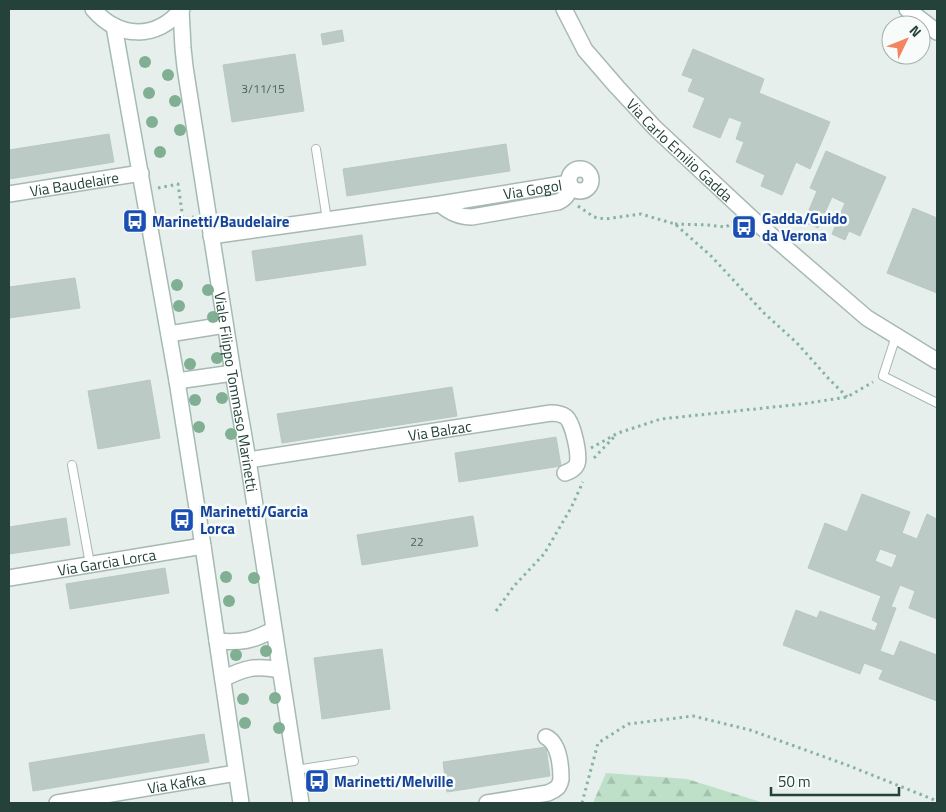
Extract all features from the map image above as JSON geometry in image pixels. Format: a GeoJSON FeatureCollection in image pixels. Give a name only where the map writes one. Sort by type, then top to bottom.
{"type":"FeatureCollection","features":[{"type":"Feature","properties":{"kind":"street"},"geometry":{"type":"LineString","coordinates":[[93,9],[114,26],[134,31],[150,31],[165,25],[182,9]]}},
{"type":"Feature","properties":{"kind":"street","name":"Viale Filippo Tommaso Marinetti"},"geometry":{"type":"LineString","coordinates":[[182,9],[182,48],[301,803]]}},
{"type":"Feature","properties":{"kind":"street","name":"Via Carlo Emilio Gadda"},"geometry":{"type":"LineString","coordinates":[[564,9],[585,50],[617,88],[655,128],[745,212],[867,318],[937,362]]}},
{"type":"Feature","properties":{"kind":"street"},"geometry":{"type":"LineString","coordinates":[[908,9],[937,32]]}},
{"type":"Feature","properties":{"kind":"street"},"geometry":{"type":"LineString","coordinates":[[114,26],[177,380],[241,803]]}},
{"type":"Feature","properties":{"kind":"street","name":"Via Baudelaire"},"geometry":{"type":"LineString","coordinates":[[9,194],[141,173]]}},
{"type":"Feature","properties":{"kind":"street","name":"Via Gogol"},"geometry":{"type":"LineString","coordinates":[[211,236],[440,204],[456,214],[472,217],[558,202],[567,190]]}},
{"type":"Feature","properties":{"kind":"street"},"geometry":{"type":"LineString","coordinates":[[169,334],[225,325]]}},
{"type":"Feature","properties":{"kind":"street"},"geometry":{"type":"LineString","coordinates":[[177,380],[233,373]]}},
{"type":"Feature","properties":{"kind":"street","name":"Via Balzac"},"geometry":{"type":"LineString","coordinates":[[248,460],[551,413],[561,414],[571,424],[584,461]]}},
{"type":"Feature","properties":{"kind":"street"},"geometry":{"type":"LineString","coordinates":[[564,473],[572,470],[578,460],[584,461]]}},
{"type":"Feature","properties":{"kind":"street","name":"Via Garcia Lorca"},"geometry":{"type":"LineString","coordinates":[[9,578],[203,546]]}},
{"type":"Feature","properties":{"kind":"street"},"geometry":{"type":"LineString","coordinates":[[217,641],[246,641],[273,630]]}},
{"type":"Feature","properties":{"kind":"street"},"geometry":{"type":"LineString","coordinates":[[223,679],[250,668],[267,667],[279,670]]}},
{"type":"Feature","properties":{"kind":"street"},"geometry":{"type":"LineString","coordinates":[[487,803],[544,794],[558,787],[561,776],[557,750],[553,741],[546,737]]}},
{"type":"Feature","properties":{"kind":"street","name":"Via Kafka"},"geometry":{"type":"LineString","coordinates":[[57,803],[236,773]]}},
{"type":"Feature","properties":{"kind":"lane"},"geometry":{"type":"LineString","coordinates":[[316,149],[327,220]]}},
{"type":"Feature","properties":{"kind":"lane"},"geometry":{"type":"LineString","coordinates":[[896,336],[883,376],[937,404]]}},
{"type":"Feature","properties":{"kind":"lane"},"geometry":{"type":"LineString","coordinates":[[72,465],[90,564]]}},
{"type":"Feature","properties":{"kind":"lane"},"geometry":{"type":"LineString","coordinates":[[295,770],[354,761]]}},
{"type":"Feature","properties":{"kind":"path"},"geometry":{"type":"LineString","coordinates":[[157,188],[178,184],[183,219],[201,216]]}},
{"type":"Feature","properties":{"kind":"path"},"geometry":{"type":"LineString","coordinates":[[567,190],[594,217],[605,219],[641,214],[674,224],[726,227],[745,212]]}},
{"type":"Feature","properties":{"kind":"path"},"geometry":{"type":"LineString","coordinates":[[674,224],[711,256],[764,313],[797,343],[847,397]]}},
{"type":"Feature","properties":{"kind":"path"},"geometry":{"type":"LineString","coordinates":[[584,461],[588,450],[618,433],[661,419],[802,404],[847,397],[883,376]]}},
{"type":"Feature","properties":{"kind":"path"},"geometry":{"type":"LineString","coordinates":[[584,461],[595,456],[618,433]]}},
{"type":"Feature","properties":{"kind":"path"},"geometry":{"type":"LineString","coordinates":[[496,611],[514,586],[544,554],[571,508],[587,474]]}},
{"type":"Feature","properties":{"kind":"path"},"geometry":{"type":"LineString","coordinates":[[582,803],[598,743],[628,724],[693,716],[750,730],[847,765],[937,801]]}},
{"type":"Feature","properties":{"kind":"green space"},"geometry":{"type":"Polygon","coordinates":[[[606,773],[687,779],[764,803],[593,803],[606,773]]]}},
{"type":"Feature","properties":{"kind":"building"},"geometry":{"type":"Polygon","coordinates":[[[342,30],[344,41],[323,45],[321,34],[342,30]]]}},
{"type":"Feature","properties":{"kind":"building"},"geometry":{"type":"Polygon","coordinates":[[[693,49],[764,79],[759,93],[830,122],[810,169],[796,162],[782,195],[761,186],[765,175],[736,162],[744,142],[736,139],[742,122],[729,117],[720,138],[693,127],[705,98],[688,91],[693,79],[682,75],[693,49]]]}},
{"type":"Feature","properties":{"kind":"building"},"geometry":{"type":"Polygon","coordinates":[[[295,54],[304,111],[232,122],[223,65],[295,54]]]}},
{"type":"Feature","properties":{"kind":"building"},"geometry":{"type":"Polygon","coordinates":[[[109,134],[114,162],[9,179],[9,150],[109,134]]]}},
{"type":"Feature","properties":{"kind":"building"},"geometry":{"type":"Polygon","coordinates":[[[506,144],[510,171],[347,196],[343,169],[506,144]]]}},
{"type":"Feature","properties":{"kind":"building"},"geometry":{"type":"Polygon","coordinates":[[[826,151],[886,177],[860,236],[849,231],[845,240],[832,234],[845,203],[832,197],[818,228],[804,222],[817,191],[810,188],[826,151]]]}},
{"type":"Feature","properties":{"kind":"building"},"geometry":{"type":"Polygon","coordinates":[[[913,208],[937,218],[937,293],[887,273],[913,208]]]}},
{"type":"Feature","properties":{"kind":"building"},"geometry":{"type":"Polygon","coordinates":[[[362,235],[366,265],[256,281],[252,251],[362,235]]]}},
{"type":"Feature","properties":{"kind":"building"},"geometry":{"type":"Polygon","coordinates":[[[75,278],[80,308],[9,318],[9,287],[75,278]]]}},
{"type":"Feature","properties":{"kind":"building"},"geometry":{"type":"Polygon","coordinates":[[[150,380],[160,438],[98,449],[88,391],[150,380]]]}},
{"type":"Feature","properties":{"kind":"building"},"geometry":{"type":"Polygon","coordinates":[[[452,387],[457,416],[282,443],[277,414],[452,387]]]}},
{"type":"Feature","properties":{"kind":"building"},"geometry":{"type":"Polygon","coordinates":[[[556,437],[561,466],[459,482],[455,453],[556,437]]]}},
{"type":"Feature","properties":{"kind":"building"},"geometry":{"type":"Polygon","coordinates":[[[862,494],[910,512],[902,533],[917,539],[927,514],[937,519],[937,619],[909,608],[915,591],[900,585],[891,607],[896,608],[880,651],[894,656],[900,641],[937,655],[937,701],[879,679],[883,670],[864,663],[860,674],[783,645],[796,610],[817,618],[820,611],[875,631],[878,623],[872,620],[881,596],[808,568],[825,523],[847,532],[862,494]],[[880,549],[875,561],[892,568],[897,555],[880,549]]]}},
{"type":"Feature","properties":{"kind":"building"},"geometry":{"type":"Polygon","coordinates":[[[473,516],[478,546],[362,565],[357,535],[473,516]]]}},
{"type":"Feature","properties":{"kind":"building"},"geometry":{"type":"Polygon","coordinates":[[[66,518],[70,545],[9,554],[9,527],[66,518]]]}},
{"type":"Feature","properties":{"kind":"building"},"geometry":{"type":"Polygon","coordinates":[[[165,568],[169,593],[70,609],[66,584],[165,568]]]}},
{"type":"Feature","properties":{"kind":"building"},"geometry":{"type":"Polygon","coordinates":[[[382,649],[390,709],[322,719],[314,658],[382,649]]]}},
{"type":"Feature","properties":{"kind":"building"},"geometry":{"type":"Polygon","coordinates":[[[204,734],[209,762],[33,791],[29,763],[204,734]]]}},
{"type":"Feature","properties":{"kind":"building"},"geometry":{"type":"Polygon","coordinates":[[[546,747],[550,776],[447,792],[443,762],[546,747]]]}},
{"type":"Feature","properties":{"kind":"place","name":"Marinetti/Baudelaire"},"geometry":{"type":"Point","coordinates":[135,221]}},
{"type":"Feature","properties":{"kind":"place","name":"Gadda/Guido da Verona"},"geometry":{"type":"Point","coordinates":[744,227]}},
{"type":"Feature","properties":{"kind":"place","name":"Marinetti/Garcia Lorca"},"geometry":{"type":"Point","coordinates":[182,520]}},
{"type":"Feature","properties":{"kind":"place","name":"Marinetti/Melville"},"geometry":{"type":"Point","coordinates":[317,781]}}]}
